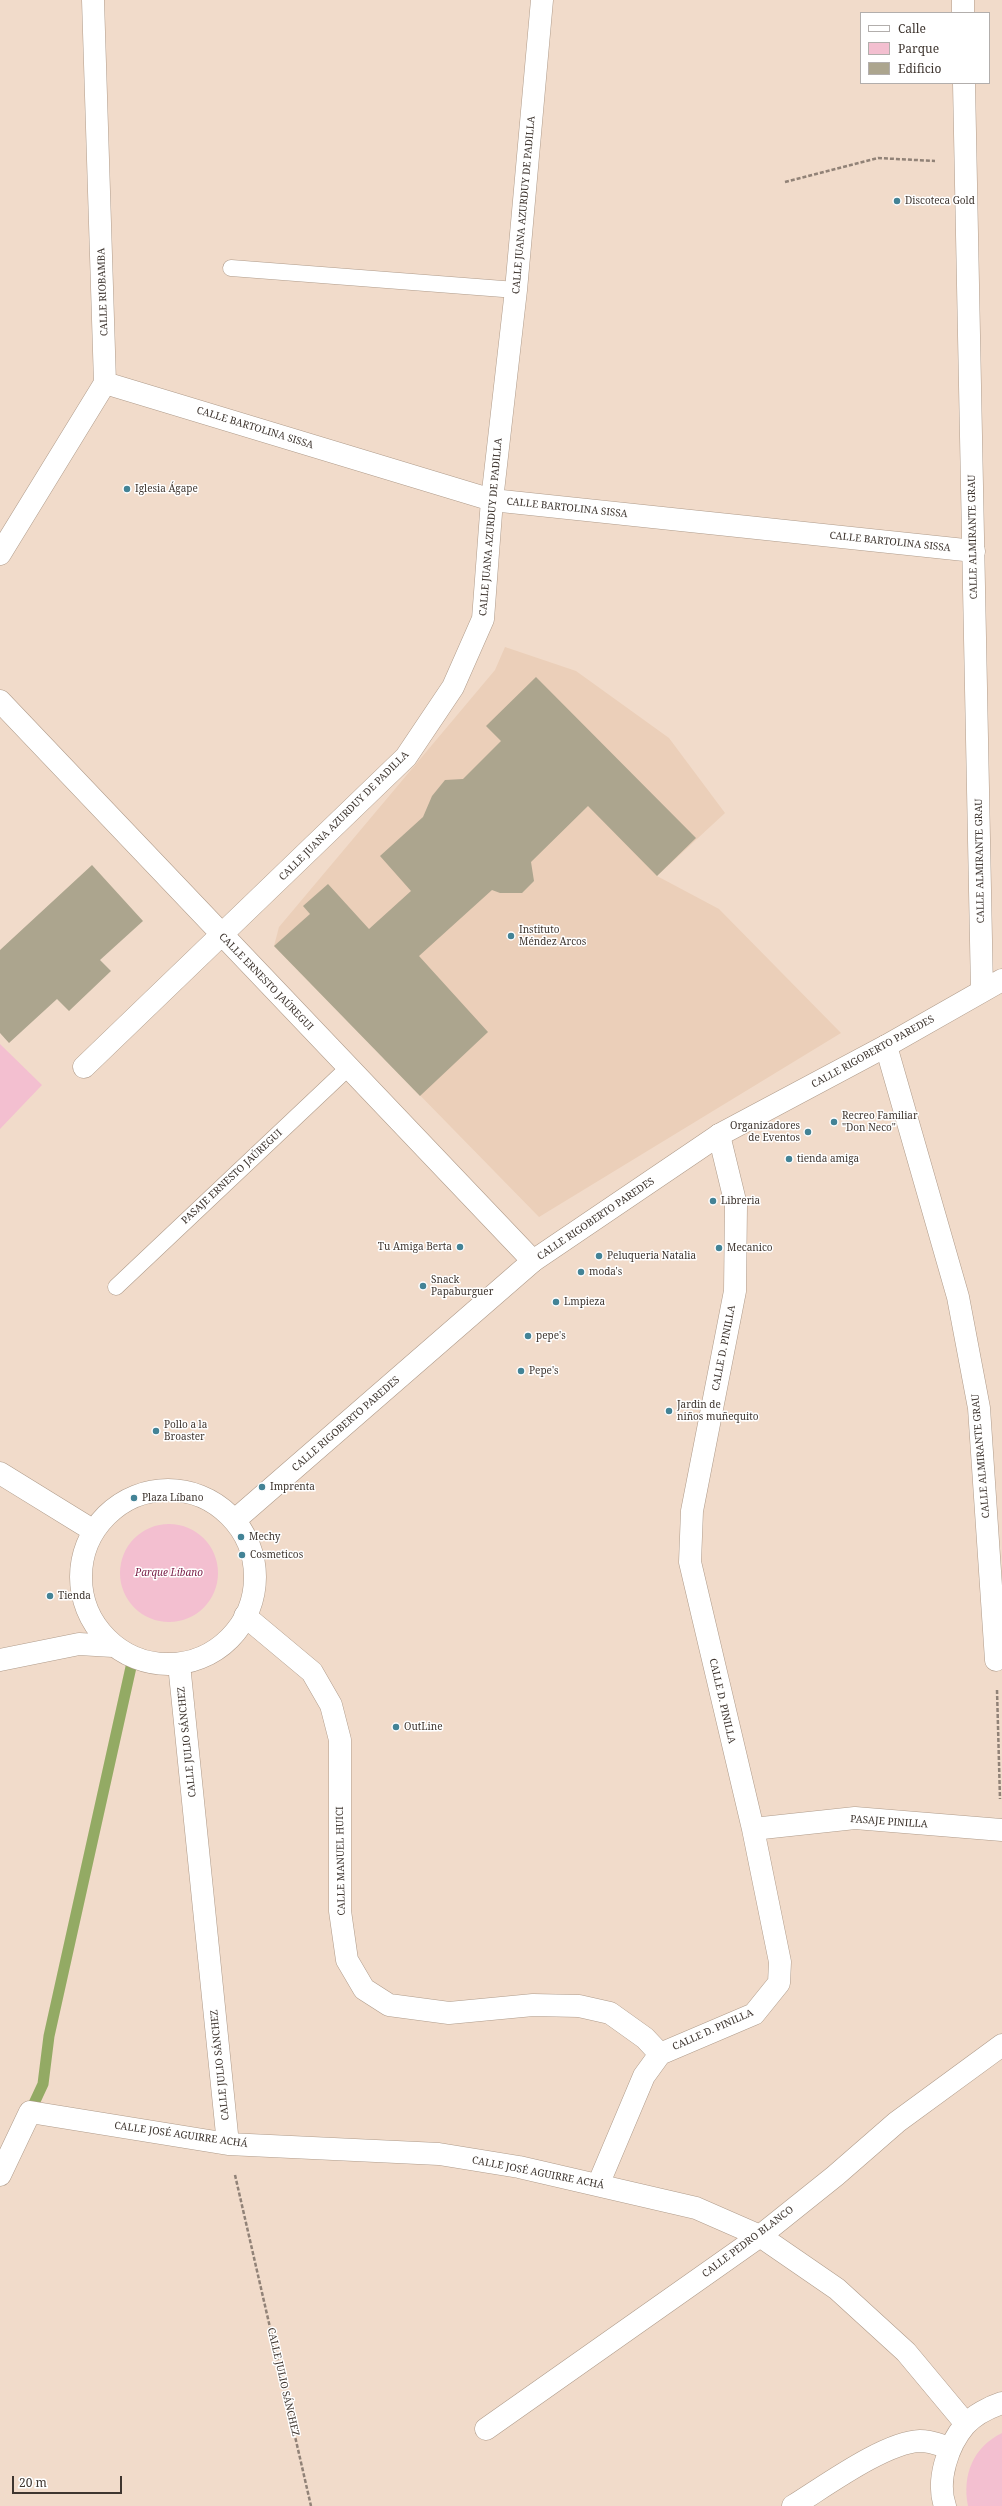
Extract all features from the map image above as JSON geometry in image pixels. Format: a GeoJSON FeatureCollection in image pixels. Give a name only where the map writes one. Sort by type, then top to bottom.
{"type":"FeatureCollection","features":[{"type":"Feature","properties":{"kind":"street","name":"CALLE RIOBAMBA"},"geometry":{"type":"LineString","coordinates":[[94,0],[105,383]]}},
{"type":"Feature","properties":{"kind":"street","name":"CALLE JUANA AZURDUY DE PADILLA"},"geometry":{"type":"LineString","coordinates":[[84,1067],[222,936],[406,757],[453,687],[483,619],[492,500],[516,290],[542,0]]}},
{"type":"Feature","properties":{"kind":"street"},"geometry":{"type":"LineString","coordinates":[[962,0],[963,12]]}},
{"type":"Feature","properties":{"kind":"street","name":"CALLE ALMIRANTE GRAU"},"geometry":{"type":"LineString","coordinates":[[964,84],[982,990]]}},
{"type":"Feature","properties":{"kind":"street","name":"CALLE BARTOLINA SISSA"},"geometry":{"type":"LineString","coordinates":[[105,383],[492,500],[974,551]]}},
{"type":"Feature","properties":{"kind":"street"},"geometry":{"type":"LineString","coordinates":[[0,554],[105,383]]}},
{"type":"Feature","properties":{"kind":"street","name":"CALLE ERNESTO JAÚREGUI"},"geometry":{"type":"LineString","coordinates":[[0,701],[222,936],[533,1261]]}},
{"type":"Feature","properties":{"kind":"street","name":"CALLE RIGOBERTO PAREDES"},"geometry":{"type":"LineString","coordinates":[[235,1520],[533,1261],[719,1135],[886,1046],[1002,980]]}},
{"type":"Feature","properties":{"kind":"street","name":"CALLE ALMIRANTE GRAU"},"geometry":{"type":"LineString","coordinates":[[886,1046],[958,1296],[979,1408],[996,1660]]}},
{"type":"Feature","properties":{"kind":"street","name":"CALLE D. PINILLA"},"geometry":{"type":"LineString","coordinates":[[598,2185],[644,2076],[660,2054],[754,2014],[778,1983],[780,1962],[753,1829],[690,1562],[692,1511],[735,1291],[736,1206],[719,1135]]}},
{"type":"Feature","properties":{"kind":"street"},"geometry":{"type":"LineString","coordinates":[[0,1474],[94,1531]]}},
{"type":"Feature","properties":{"kind":"street"},"geometry":{"type":"LineString","coordinates":[[162,1489],[189,1491],[215,1502],[235,1520],[248,1542],[255,1567],[254,1592],[246,1616],[229,1640],[206,1656],[179,1664],[156,1664],[133,1658],[113,1646],[99,1631],[89,1614],[83,1593],[81,1572],[85,1551],[94,1531],[111,1510],[135,1496],[162,1489]]}},
{"type":"Feature","properties":{"kind":"street"},"geometry":{"type":"LineString","coordinates":[[68,1647],[78,1636],[89,1614]]}},
{"type":"Feature","properties":{"kind":"street","name":"CALLE MANUEL HUICI"},"geometry":{"type":"LineString","coordinates":[[246,1616],[312,1672],[331,1705],[340,1740],[340,1911],[347,1960],[364,1989],[389,2005],[449,2013],[533,2005],[579,2006],[610,2013],[645,2038],[660,2054]]}},
{"type":"Feature","properties":{"kind":"street"},"geometry":{"type":"LineString","coordinates":[[0,1660],[90,1643],[113,1646]]}},
{"type":"Feature","properties":{"kind":"street","name":"CALLE JULIO SÁNCHEZ"},"geometry":{"type":"LineString","coordinates":[[179,1664],[228,2144]]}},
{"type":"Feature","properties":{"kind":"street","name":"PASAJE PINILLA"},"geometry":{"type":"LineString","coordinates":[[753,1829],[855,1818],[1001,1830]]}},
{"type":"Feature","properties":{"kind":"street","name":"CALLE PEDRO BLANCO"},"geometry":{"type":"LineString","coordinates":[[486,2429],[760,2236],[834,2176],[897,2122],[1002,2045]]}},
{"type":"Feature","properties":{"kind":"street","name":"CALLE JOSÉ AGUIRRE ACHÁ"},"geometry":{"type":"LineString","coordinates":[[0,2174],[30,2112],[228,2144],[439,2154],[519,2167],[696,2208],[760,2236],[837,2289],[906,2352],[966,2424]]}},
{"type":"Feature","properties":{"kind":"street"},"geometry":{"type":"LineString","coordinates":[[945,2506],[943,2475],[950,2448],[966,2424],[990,2407],[1002,2403]]}},
{"type":"Feature","properties":{"kind":"street"},"geometry":{"type":"LineString","coordinates":[[792,2506],[894,2447],[918,2441],[929,2441],[950,2448]]}},
{"type":"Feature","properties":{"kind":"lane"},"geometry":{"type":"LineString","coordinates":[[231,268],[516,290]]}},
{"type":"Feature","properties":{"kind":"lane","name":"PASAJE ERNESTO JAÚREGUI"},"geometry":{"type":"LineString","coordinates":[[116,1287],[348,1068]]}},
{"type":"Feature","properties":{"kind":"path"},"geometry":{"type":"LineString","coordinates":[[785,182],[878,158],[966,163]]}},
{"type":"Feature","properties":{"kind":"path"},"geometry":{"type":"LineString","coordinates":[[996,1660],[1001,1830]]}},
{"type":"Feature","properties":{"kind":"path","name":"CALLE JULIO SÁNCHEZ"},"geometry":{"type":"LineString","coordinates":[[228,2144],[311,2506]]}},
{"type":"Feature","properties":{"kind":"shaded area","name":"Instituto Méndez Arcos"},"geometry":{"type":"Polygon","coordinates":[[[505,647],[576,671],[669,738],[725,813],[657,876],[719,909],[841,1033],[539,1217],[274,946],[279,927],[495,670],[505,647]]]}},
{"type":"Feature","properties":{"kind":"green space"},"geometry":{"type":"Polygon","coordinates":[[[0,1044],[42,1085],[0,1129],[0,1044]]]}},
{"type":"Feature","properties":{"kind":"green space","name":"Parque Líbano"},"geometry":{"type":"Polygon","coordinates":[[[169,1524],[188,1527],[204,1538],[215,1554],[218,1573],[215,1592],[204,1608],[188,1619],[169,1622],[150,1619],[134,1608],[123,1592],[120,1573],[123,1554],[134,1538],[150,1527],[169,1524]]]}},
{"type":"Feature","properties":{"kind":"green space"},"geometry":{"type":"Polygon","coordinates":[[[1002,2433],[1002,2506],[968,2506],[967,2483],[968,2473],[972,2463],[984,2446],[1002,2433]]]}},
{"type":"Feature","properties":{"kind":"building"},"geometry":{"type":"Polygon","coordinates":[[[536,677],[696,838],[657,876],[588,806],[531,862],[534,881],[522,893],[500,893],[492,890],[419,956],[488,1032],[420,1096],[274,946],[310,914],[303,906],[328,884],[369,929],[411,891],[380,856],[423,817],[432,796],[445,780],[463,779],[501,741],[486,726],[536,677]]]}},
{"type":"Feature","properties":{"kind":"building"},"geometry":{"type":"Polygon","coordinates":[[[92,865],[143,921],[100,960],[111,971],[69,1011],[57,999],[9,1043],[0,1033],[0,950],[92,865]]]}},
{"type":"Feature","properties":{"kind":"waterway"},"geometry":{"type":"LineString","coordinates":[[30,2112],[43,2084],[49,2036],[133,1658]]}},
{"type":"Feature","properties":{"kind":"place","name":"Discoteca Gold"},"geometry":{"type":"Point","coordinates":[897,201]}},
{"type":"Feature","properties":{"kind":"place","name":"Iglesia Ágape"},"geometry":{"type":"Point","coordinates":[127,489]}},
{"type":"Feature","properties":{"kind":"place","name":"Instituto Méndez Arcos"},"geometry":{"type":"Point","coordinates":[511,936]}},
{"type":"Feature","properties":{"kind":"place","name":"Recreo Familiar \"Don Neco\""},"geometry":{"type":"Point","coordinates":[834,1122]}},
{"type":"Feature","properties":{"kind":"place","name":"Organizadores de Eventos"},"geometry":{"type":"Point","coordinates":[808,1132]}},
{"type":"Feature","properties":{"kind":"place","name":"tienda amiga"},"geometry":{"type":"Point","coordinates":[789,1159]}},
{"type":"Feature","properties":{"kind":"place","name":"Libreria"},"geometry":{"type":"Point","coordinates":[713,1201]}},
{"type":"Feature","properties":{"kind":"place","name":"Tu Amiga Berta"},"geometry":{"type":"Point","coordinates":[460,1247]}},
{"type":"Feature","properties":{"kind":"place","name":"Mecanico"},"geometry":{"type":"Point","coordinates":[719,1248]}},
{"type":"Feature","properties":{"kind":"place","name":"Peluqueria Natalia"},"geometry":{"type":"Point","coordinates":[599,1256]}},
{"type":"Feature","properties":{"kind":"place","name":"moda's"},"geometry":{"type":"Point","coordinates":[581,1272]}},
{"type":"Feature","properties":{"kind":"place","name":"Snack Papaburguer"},"geometry":{"type":"Point","coordinates":[423,1286]}},
{"type":"Feature","properties":{"kind":"place","name":"Lmpieza"},"geometry":{"type":"Point","coordinates":[556,1302]}},
{"type":"Feature","properties":{"kind":"place","name":"pepe's"},"geometry":{"type":"Point","coordinates":[528,1336]}},
{"type":"Feature","properties":{"kind":"place","name":"Pepe's"},"geometry":{"type":"Point","coordinates":[521,1371]}},
{"type":"Feature","properties":{"kind":"place","name":"Jardin de niños muñequito"},"geometry":{"type":"Point","coordinates":[669,1411]}},
{"type":"Feature","properties":{"kind":"place","name":"Pollo a la Broaster"},"geometry":{"type":"Point","coordinates":[156,1431]}},
{"type":"Feature","properties":{"kind":"place","name":"Imprenta"},"geometry":{"type":"Point","coordinates":[262,1487]}},
{"type":"Feature","properties":{"kind":"place","name":"Plaza Líbano"},"geometry":{"type":"Point","coordinates":[134,1498]}},
{"type":"Feature","properties":{"kind":"place","name":"Mechy"},"geometry":{"type":"Point","coordinates":[241,1537]}},
{"type":"Feature","properties":{"kind":"place","name":"Cosmeticos"},"geometry":{"type":"Point","coordinates":[242,1555]}},
{"type":"Feature","properties":{"kind":"place","name":"Tienda"},"geometry":{"type":"Point","coordinates":[50,1596]}},
{"type":"Feature","properties":{"kind":"place","name":"OutLine"},"geometry":{"type":"Point","coordinates":[396,1727]}}]}
